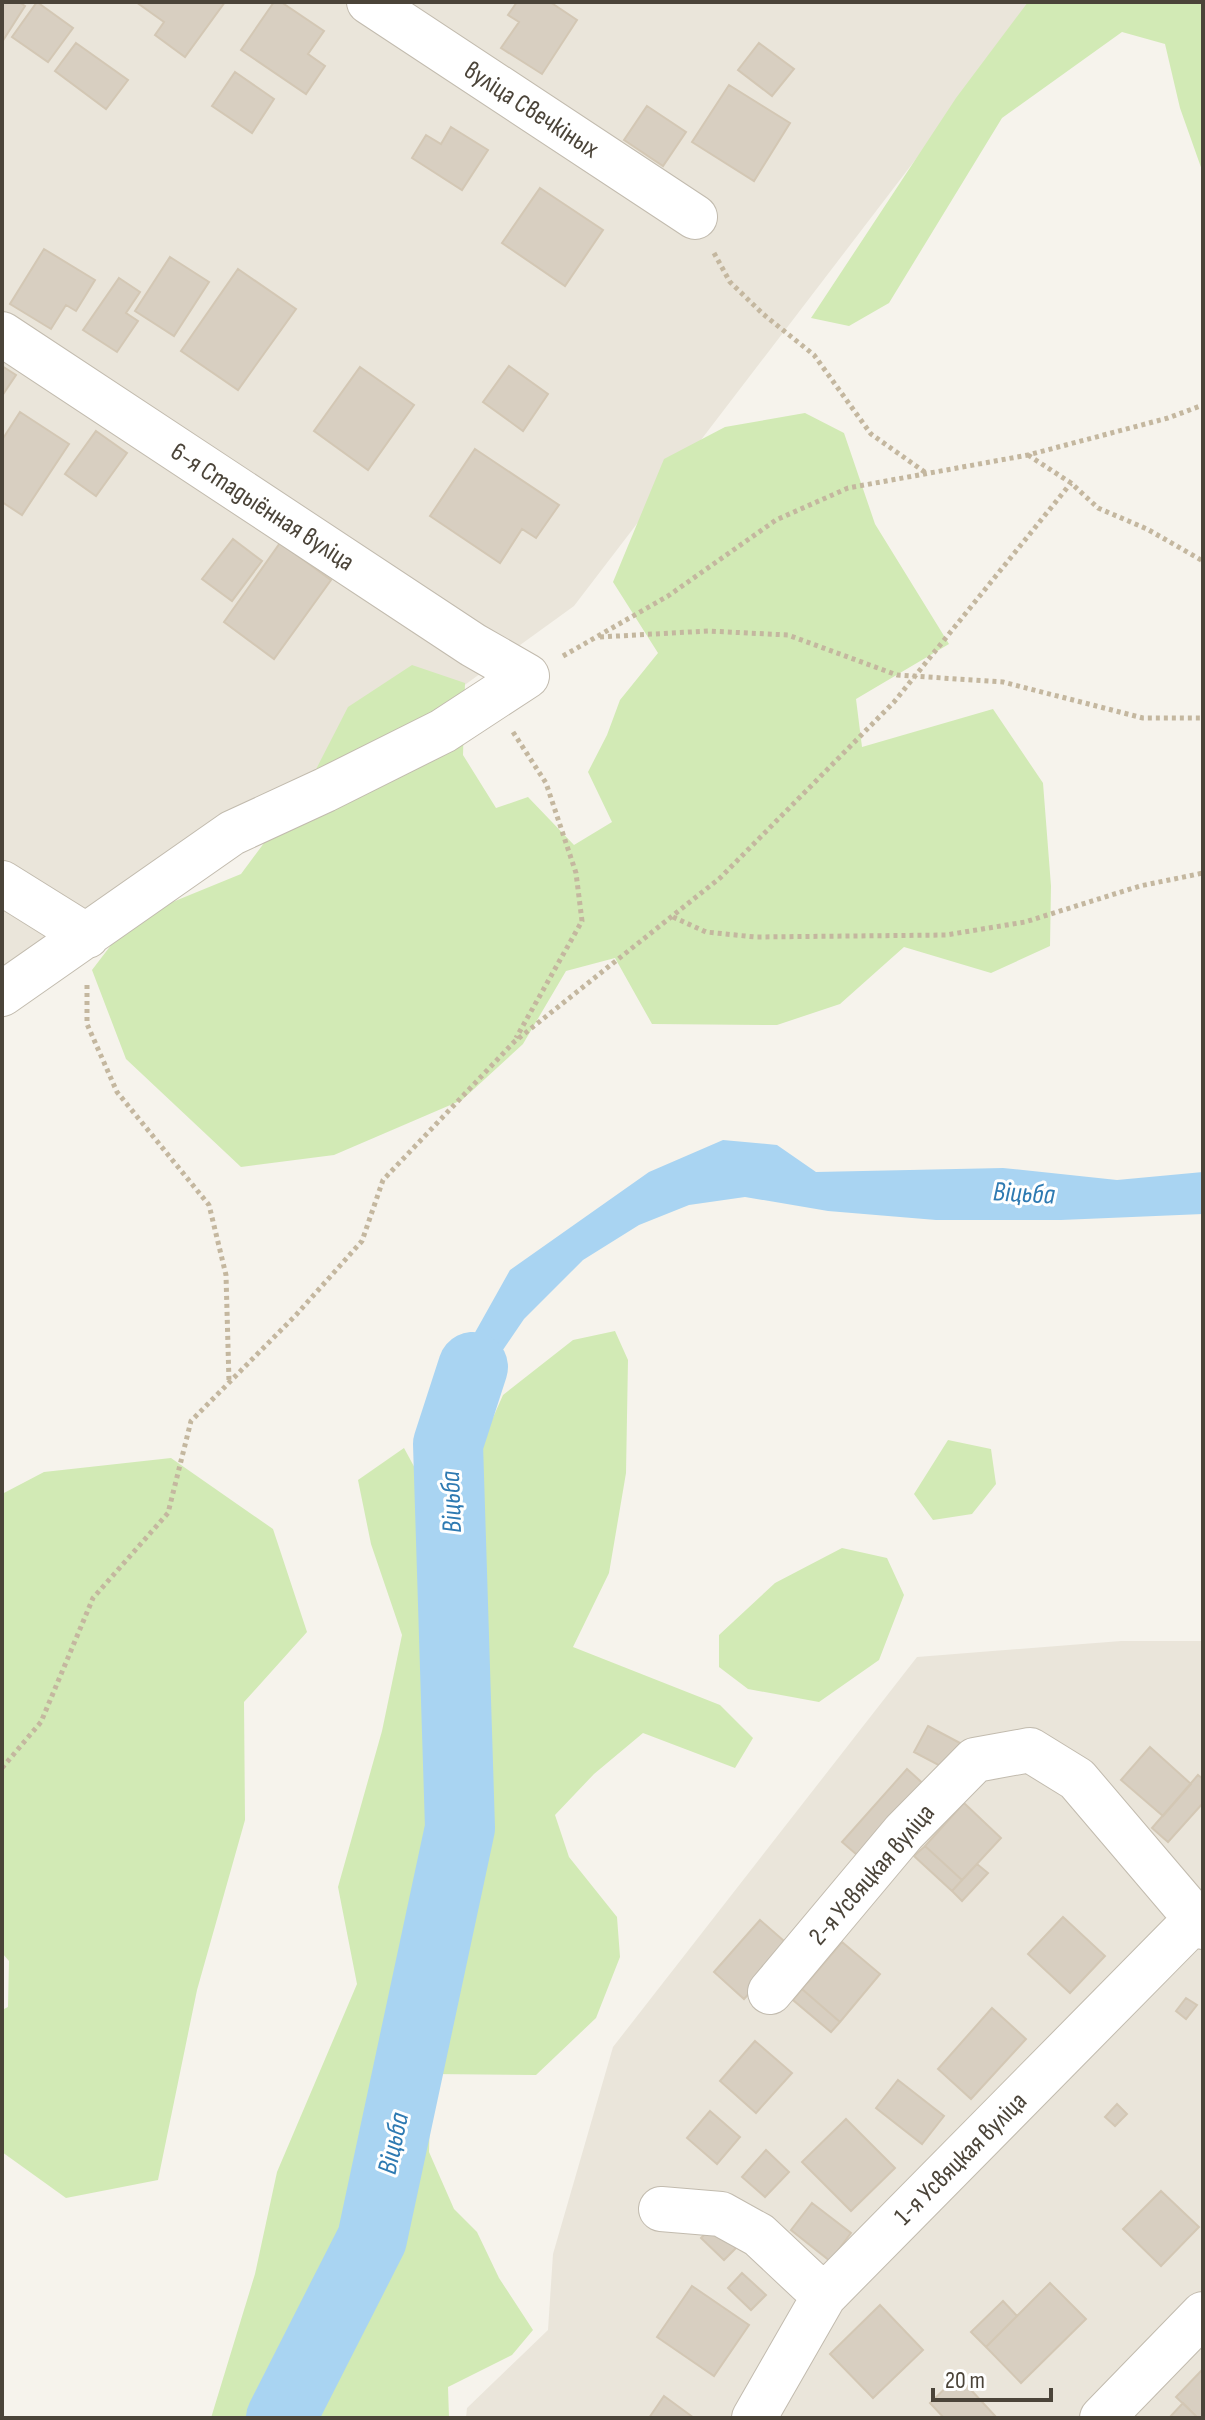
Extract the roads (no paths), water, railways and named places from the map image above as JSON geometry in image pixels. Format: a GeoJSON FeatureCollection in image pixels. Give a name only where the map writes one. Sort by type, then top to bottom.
{"type":"FeatureCollection","features":[{"type":"Feature","properties":{"kind":"street","name":"вуліца Свечкіных"},"geometry":{"type":"LineString","coordinates":[[369,2],[695,217]]}},
{"type":"Feature","properties":{"kind":"street","name":"6-я Стадыённая вуліца"},"geometry":{"type":"LineString","coordinates":[[2,334],[460,636],[527,676],[443,731],[232,833],[143,893],[87,936]]}},
{"type":"Feature","properties":{"kind":"street"},"geometry":{"type":"LineString","coordinates":[[2,883],[87,936],[2,994]]}},
{"type":"Feature","properties":{"kind":"street","name":"2-я Усвяцкая вуліца"},"geometry":{"type":"LineString","coordinates":[[770,1992],[904,1832],[975,1760],[1030,1750],[1077,1779],[1199,1924]]}},
{"type":"Feature","properties":{"kind":"street","name":"1-я Усвяцкая вуліца"},"geometry":{"type":"LineString","coordinates":[[754,2418],[824,2296],[1199,1924]]}},
{"type":"Feature","properties":{"kind":"street"},"geometry":{"type":"LineString","coordinates":[[661,2209],[721,2214],[759,2235],[824,2296]]}},
{"type":"Feature","properties":{"kind":"street"},"geometry":{"type":"LineString","coordinates":[[1102,2418],[1203,2314]]}},
{"type":"Feature","properties":{"kind":"water"},"geometry":{"type":"Polygon","coordinates":[[[723,1140],[777,1145],[816,1172],[1003,1168],[1117,1180],[1203,1172],[1203,1214],[1061,1220],[936,1220],[828,1211],[745,1197],[689,1205],[639,1225],[583,1260],[524,1319],[490,1369],[479,1415],[458,1457],[428,1462],[454,1370],[510,1270],[649,1172],[723,1140]]]}},
{"type":"Feature","properties":{"kind":"waterway","name":"Віцьба"},"geometry":{"type":"LineString","coordinates":[[281,2418],[372,2239],[460,1828],[448,1444],[473,1367]]}}]}
